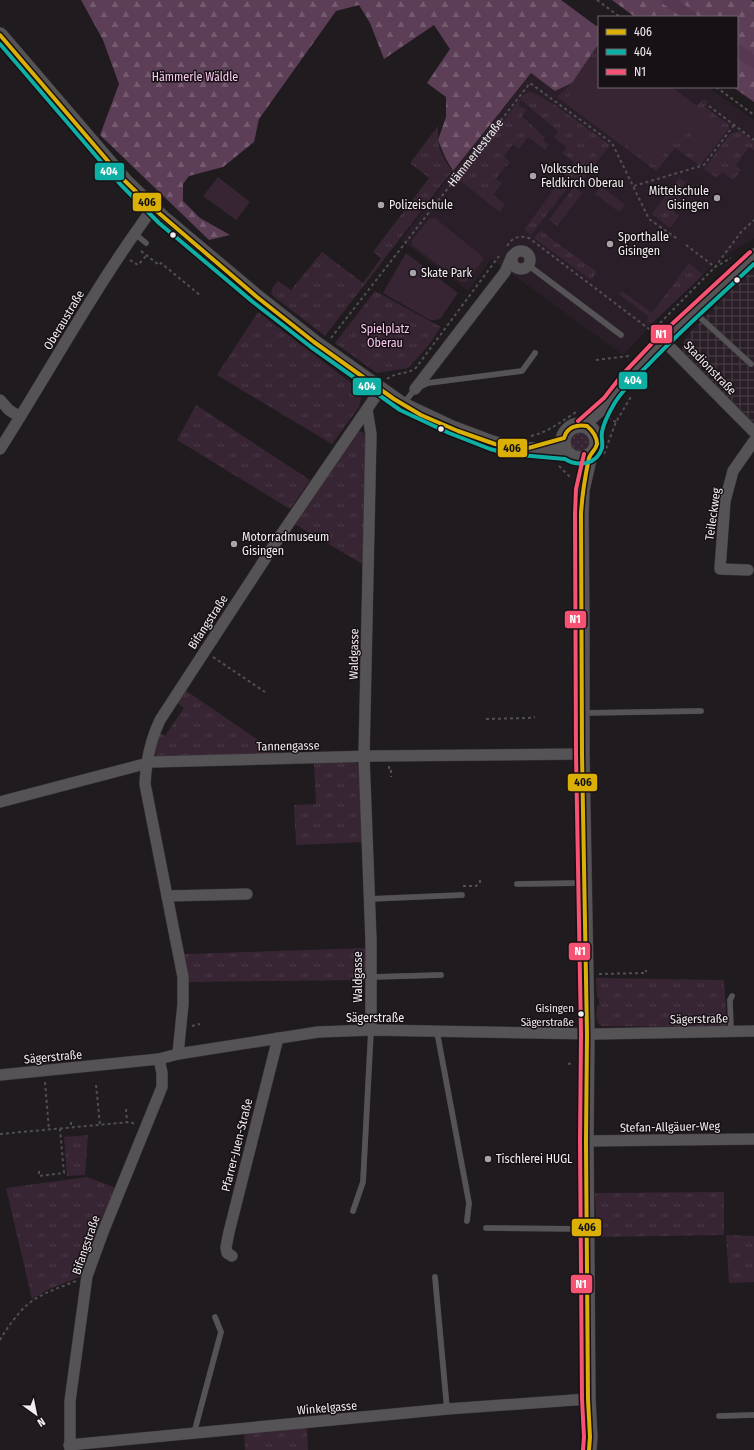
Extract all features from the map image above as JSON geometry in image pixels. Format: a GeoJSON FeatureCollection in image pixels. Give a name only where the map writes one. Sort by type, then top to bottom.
{"type":"FeatureCollection","features":[{"type":"Feature","properties":{"kind":"main road"},"geometry":{"type":"LineString","coordinates":[[0,35],[125,181],[153,208],[256,297],[314,342],[383,385],[403,405],[452,428],[510,448],[527,443],[567,449],[578,458],[596,458]]}},
{"type":"Feature","properties":{"kind":"main road"},"geometry":{"type":"LineString","coordinates":[[595,433],[608,402],[626,380],[663,340],[754,256]]}},
{"type":"Feature","properties":{"kind":"main road"},"geometry":{"type":"LineString","coordinates":[[582,490],[567,449],[567,431],[574,426],[579,418],[608,402]]}},
{"type":"Feature","properties":{"kind":"main road"},"geometry":{"type":"LineString","coordinates":[[579,418],[595,433],[597,443],[596,458],[582,490],[581,514],[582,754],[587,830],[584,883],[587,1034],[586,1141],[588,1399],[590,1437],[588,1450]]}},
{"type":"Feature","properties":{"kind":"street","name":"Oberaustraße"},"geometry":{"type":"LineString","coordinates":[[0,448],[132,236],[153,208]]}},
{"type":"Feature","properties":{"kind":"street"},"geometry":{"type":"LineString","coordinates":[[415,389],[505,272],[509,268],[523,267],[530,262],[529,256],[525,252],[519,251],[507,254]]}},
{"type":"Feature","properties":{"kind":"street"},"geometry":{"type":"LineString","coordinates":[[507,254],[513,265],[523,267]]}},
{"type":"Feature","properties":{"kind":"street"},"geometry":{"type":"LineString","coordinates":[[505,272],[507,254]]}},
{"type":"Feature","properties":{"kind":"street","name":"Stadionstraße"},"geometry":{"type":"LineString","coordinates":[[663,340],[754,432]]}},
{"type":"Feature","properties":{"kind":"street","name":"Bifangstraße"},"geometry":{"type":"LineString","coordinates":[[178,1054],[183,1004],[183,977],[145,784],[146,763],[150,743],[160,720],[278,539],[383,385]]}},
{"type":"Feature","properties":{"kind":"street"},"geometry":{"type":"LineString","coordinates":[[0,400],[9,410],[20,417]]}},
{"type":"Feature","properties":{"kind":"street","name":"Waldgasse"},"geometry":{"type":"LineString","coordinates":[[367,410],[371,434],[364,757],[372,977],[371,1030]]}},
{"type":"Feature","properties":{"kind":"street","name":"Teileckweg"},"geometry":{"type":"LineString","coordinates":[[748,570],[720,569],[720,562],[725,501],[733,471],[754,441]]}},
{"type":"Feature","properties":{"kind":"street","name":"Tannengasse"},"geometry":{"type":"LineString","coordinates":[[0,802],[146,763],[364,757],[582,754]]}},
{"type":"Feature","properties":{"kind":"street"},"geometry":{"type":"LineString","coordinates":[[167,896],[247,894]]}},
{"type":"Feature","properties":{"kind":"street","name":"Sägerstraße"},"geometry":{"type":"LineString","coordinates":[[0,1075],[159,1059],[178,1054],[318,1032],[371,1030],[587,1034],[754,1031]]}},
{"type":"Feature","properties":{"kind":"street","name":"Pfarrer-Juen-Straße"},"geometry":{"type":"LineString","coordinates":[[232,1256],[227,1253],[226,1247],[228,1232],[278,1038]]}},
{"type":"Feature","properties":{"kind":"street","name":"Bifangstraße"},"geometry":{"type":"LineString","coordinates":[[70,1448],[70,1401],[87,1276],[103,1232],[162,1087],[162,1073],[159,1059]]}},
{"type":"Feature","properties":{"kind":"street","name":"Stefan-Allgäuer-Weg"},"geometry":{"type":"LineString","coordinates":[[586,1141],[754,1139]]}},
{"type":"Feature","properties":{"kind":"street","name":"Winkelgasse"},"geometry":{"type":"LineString","coordinates":[[70,1448],[194,1433],[447,1409],[588,1399]]}},
{"type":"Feature","properties":{"kind":"lane"},"geometry":{"type":"LineString","coordinates":[[132,236],[146,243]]}},
{"type":"Feature","properties":{"kind":"lane"},"geometry":{"type":"LineString","coordinates":[[523,267],[621,335]]}},
{"type":"Feature","properties":{"kind":"lane"},"geometry":{"type":"LineString","coordinates":[[694,312],[751,364]]}},
{"type":"Feature","properties":{"kind":"lane"},"geometry":{"type":"LineString","coordinates":[[403,405],[415,389],[428,383],[522,371],[535,353]]}},
{"type":"Feature","properties":{"kind":"lane"},"geometry":{"type":"LineString","coordinates":[[582,713],[700,711]]}},
{"type":"Feature","properties":{"kind":"lane"},"geometry":{"type":"LineString","coordinates":[[517,884],[584,883]]}},
{"type":"Feature","properties":{"kind":"lane"},"geometry":{"type":"LineString","coordinates":[[369,899],[462,895]]}},
{"type":"Feature","properties":{"kind":"lane"},"geometry":{"type":"LineString","coordinates":[[372,977],[441,975]]}},
{"type":"Feature","properties":{"kind":"lane"},"geometry":{"type":"LineString","coordinates":[[731,1032],[730,1000],[732,996]]}},
{"type":"Feature","properties":{"kind":"lane"},"geometry":{"type":"LineString","coordinates":[[353,1211],[363,1182],[371,1030]]}},
{"type":"Feature","properties":{"kind":"lane"},"geometry":{"type":"LineString","coordinates":[[437,1032],[469,1203],[467,1221]]}},
{"type":"Feature","properties":{"kind":"lane"},"geometry":{"type":"LineString","coordinates":[[486,1228],[587,1229]]}},
{"type":"Feature","properties":{"kind":"lane"},"geometry":{"type":"LineString","coordinates":[[435,1277],[447,1409]]}},
{"type":"Feature","properties":{"kind":"lane"},"geometry":{"type":"LineString","coordinates":[[194,1433],[221,1332],[215,1317]]}},
{"type":"Feature","properties":{"kind":"lane"},"geometry":{"type":"LineString","coordinates":[[719,1416],[754,1415]]}},
{"type":"Feature","properties":{"kind":"path"},"geometry":{"type":"LineString","coordinates":[[597,0],[619,16]]}},
{"type":"Feature","properties":{"kind":"path","name":"Hämmerlestraße"},"geometry":{"type":"LineString","coordinates":[[329,341],[530,83],[612,143],[634,186]]}},
{"type":"Feature","properties":{"kind":"path"},"geometry":{"type":"LineString","coordinates":[[717,88],[754,115]]}},
{"type":"Feature","properties":{"kind":"path"},"geometry":{"type":"LineString","coordinates":[[709,106],[754,140]]}},
{"type":"Feature","properties":{"kind":"path"},"geometry":{"type":"LineString","coordinates":[[679,240],[650,219],[634,186],[704,165],[734,125]]}},
{"type":"Feature","properties":{"kind":"path"},"geometry":{"type":"LineString","coordinates":[[670,314],[715,267],[741,232],[754,220]]}},
{"type":"Feature","properties":{"kind":"path"},"geometry":{"type":"LineString","coordinates":[[132,236],[142,246],[139,249],[159,265],[161,263],[201,296]]}},
{"type":"Feature","properties":{"kind":"path"},"geometry":{"type":"LineString","coordinates":[[506,246],[515,238],[522,236],[529,238],[652,331],[648,336]]}},
{"type":"Feature","properties":{"kind":"path"},"geometry":{"type":"LineString","coordinates":[[686,245],[715,267]]}},
{"type":"Feature","properties":{"kind":"path"},"geometry":{"type":"LineString","coordinates":[[121,254],[138,265],[147,255]]}},
{"type":"Feature","properties":{"kind":"path"},"geometry":{"type":"LineString","coordinates":[[383,385],[394,374],[404,374],[414,369],[507,254]]}},
{"type":"Feature","properties":{"kind":"path"},"geometry":{"type":"LineString","coordinates":[[715,267],[734,256]]}},
{"type":"Feature","properties":{"kind":"path"},"geometry":{"type":"LineString","coordinates":[[596,360],[630,356],[625,361]]}},
{"type":"Feature","properties":{"kind":"path"},"geometry":{"type":"LineString","coordinates":[[596,458],[633,393]]}},
{"type":"Feature","properties":{"kind":"path"},"geometry":{"type":"LineString","coordinates":[[527,443],[547,430],[579,418]]}},
{"type":"Feature","properties":{"kind":"path"},"geometry":{"type":"LineString","coordinates":[[558,465],[570,478]]}},
{"type":"Feature","properties":{"kind":"path"},"geometry":{"type":"LineString","coordinates":[[209,654],[265,692]]}},
{"type":"Feature","properties":{"kind":"path"},"geometry":{"type":"LineString","coordinates":[[486,719],[535,717]]}},
{"type":"Feature","properties":{"kind":"path"},"geometry":{"type":"LineString","coordinates":[[462,895],[461,886],[476,886],[480,883],[480,878]]}},
{"type":"Feature","properties":{"kind":"path"},"geometry":{"type":"LineString","coordinates":[[593,974],[646,973],[646,970]]}},
{"type":"Feature","properties":{"kind":"path"},"geometry":{"type":"LineString","coordinates":[[187,1027],[200,1024]]}},
{"type":"Feature","properties":{"kind":"path"},"geometry":{"type":"LineString","coordinates":[[568,1064],[572,1064],[573,1058]]}},
{"type":"Feature","properties":{"kind":"path"},"geometry":{"type":"LineString","coordinates":[[44,1077],[49,1130]]}},
{"type":"Feature","properties":{"kind":"path"},"geometry":{"type":"LineString","coordinates":[[96,1085],[100,1125]]}},
{"type":"Feature","properties":{"kind":"path"},"geometry":{"type":"LineString","coordinates":[[126,1109],[127,1122]]}},
{"type":"Feature","properties":{"kind":"path"},"geometry":{"type":"LineString","coordinates":[[71,1122],[71,1128]]}},
{"type":"Feature","properties":{"kind":"path"},"geometry":{"type":"LineString","coordinates":[[0,1134],[127,1122],[146,1128]]}},
{"type":"Feature","properties":{"kind":"path"},"geometry":{"type":"LineString","coordinates":[[39,1171],[39,1176],[64,1173],[60,1129]]}},
{"type":"Feature","properties":{"kind":"path"},"geometry":{"type":"LineString","coordinates":[[0,1340],[27,1305],[46,1293],[87,1276]]}},
{"type":"Feature","properties":{"kind":"shaded area"},"geometry":{"type":"Polygon","coordinates":[[[598,44],[598,88],[709,88],[754,120],[754,238],[716,262],[659,317],[623,355],[491,259],[468,291],[401,240],[453,171],[532,73],[555,91],[572,83],[598,44]]]}},
{"type":"Feature","properties":{"kind":"shaded area"},"geometry":{"type":"Polygon","coordinates":[[[754,266],[754,432],[684,361],[682,347],[686,337],[754,266]]]}},
{"type":"Feature","properties":{"kind":"green space","name":"Hämmerle Wäldle"},"geometry":{"type":"Polygon","coordinates":[[[81,0],[561,0],[598,27],[598,44],[572,83],[555,91],[531,73],[453,171],[438,140],[446,117],[446,97],[427,83],[450,49],[434,25],[384,59],[370,23],[359,5],[336,11],[259,119],[254,142],[223,167],[189,176],[183,184],[183,201],[200,218],[230,235],[209,240],[100,135],[119,84],[103,40],[81,0]]]}},
{"type":"Feature","properties":{"kind":"green space"},"geometry":{"type":"Polygon","coordinates":[[[612,0],[752,0],[754,2],[754,102],[734,88],[738,88],[738,16],[634,16],[612,0]]]}},
{"type":"Feature","properties":{"kind":"green space"},"geometry":{"type":"Polygon","coordinates":[[[598,44],[598,88],[672,88],[697,106],[702,100],[708,101],[705,107],[728,124],[729,128],[700,166],[675,148],[656,171],[557,97],[572,83],[598,44]]]}},
{"type":"Feature","properties":{"kind":"green space"},"geometry":{"type":"Polygon","coordinates":[[[598,56],[598,88],[667,88],[697,110],[655,166],[565,100],[598,56]]]}},
{"type":"Feature","properties":{"kind":"green space"},"geometry":{"type":"Polygon","coordinates":[[[528,92],[539,95],[555,105],[610,145],[579,185],[565,174],[574,162],[562,153],[567,147],[554,138],[558,131],[521,100],[518,105],[527,110],[522,116],[545,138],[543,140],[549,145],[545,150],[528,137],[519,149],[513,144],[504,157],[510,162],[506,167],[505,166],[496,179],[502,183],[493,195],[505,204],[500,212],[458,179],[521,98],[528,92]]]}},
{"type":"Feature","properties":{"kind":"green space"},"geometry":{"type":"Polygon","coordinates":[[[706,115],[726,130],[703,161],[683,146],[706,115]]]}},
{"type":"Feature","properties":{"kind":"green space"},"geometry":{"type":"Polygon","coordinates":[[[438,126],[440,150],[452,171],[325,336],[273,296],[271,293],[273,287],[278,281],[291,290],[322,252],[363,283],[381,258],[373,252],[429,178],[410,163],[438,126]]]}},
{"type":"Feature","properties":{"kind":"green space"},"geometry":{"type":"Polygon","coordinates":[[[740,131],[754,142],[754,150],[749,147],[736,165],[741,170],[733,180],[722,172],[717,178],[704,169],[730,134],[740,131]]]}},
{"type":"Feature","properties":{"kind":"green space"},"geometry":{"type":"Polygon","coordinates":[[[218,177],[250,202],[236,220],[203,196],[218,177]]]}},
{"type":"Feature","properties":{"kind":"green space"},"geometry":{"type":"Polygon","coordinates":[[[562,178],[570,184],[531,235],[524,230],[562,178]]]}},
{"type":"Feature","properties":{"kind":"green space"},"geometry":{"type":"Polygon","coordinates":[[[679,178],[686,182],[676,195],[682,200],[673,211],[679,216],[670,228],[652,214],[679,178]]]}},
{"type":"Feature","properties":{"kind":"green space"},"geometry":{"type":"Polygon","coordinates":[[[601,186],[625,205],[619,212],[595,194],[601,186]]]}},
{"type":"Feature","properties":{"kind":"green space"},"geometry":{"type":"Polygon","coordinates":[[[574,187],[582,193],[557,226],[549,220],[574,187]]]}},
{"type":"Feature","properties":{"kind":"green space"},"geometry":{"type":"Polygon","coordinates":[[[430,218],[435,218],[482,256],[483,260],[466,282],[461,282],[412,245],[412,240],[430,218]]]}},
{"type":"Feature","properties":{"kind":"green space"},"geometry":{"type":"Polygon","coordinates":[[[541,230],[597,272],[591,280],[534,238],[541,230]]]}},
{"type":"Feature","properties":{"kind":"green space","name":"Skate Park"},"geometry":{"type":"Polygon","coordinates":[[[406,253],[458,293],[440,319],[430,320],[383,293],[406,253]]]}},
{"type":"Feature","properties":{"kind":"green space"},"geometry":{"type":"Polygon","coordinates":[[[689,263],[703,275],[654,321],[650,323],[646,322],[649,317],[619,294],[622,291],[652,313],[689,263]]]}},
{"type":"Feature","properties":{"kind":"green space","name":"Spielplatz Oberau"},"geometry":{"type":"Polygon","coordinates":[[[375,291],[441,327],[428,346],[408,368],[377,373],[335,343],[375,291]]]}},
{"type":"Feature","properties":{"kind":"green space"},"geometry":{"type":"Polygon","coordinates":[[[258,312],[359,389],[361,398],[359,407],[332,444],[217,375],[258,312]]]}},
{"type":"Feature","properties":{"kind":"green space"},"geometry":{"type":"Polygon","coordinates":[[[196,405],[310,480],[290,509],[177,440],[196,405]]]}},
{"type":"Feature","properties":{"kind":"green space"},"geometry":{"type":"Polygon","coordinates":[[[358,431],[362,432],[367,437],[364,565],[293,523],[358,431]]]}},
{"type":"Feature","properties":{"kind":"green space"},"geometry":{"type":"Polygon","coordinates":[[[580,431],[588,434],[591,442],[588,450],[580,453],[572,450],[569,442],[572,434],[580,431]]]}},
{"type":"Feature","properties":{"kind":"green space"},"geometry":{"type":"Polygon","coordinates":[[[185,690],[280,755],[161,759],[156,756],[153,751],[158,732],[165,736],[184,708],[177,703],[185,690]]]}},
{"type":"Feature","properties":{"kind":"green space"},"geometry":{"type":"Polygon","coordinates":[[[352,761],[357,763],[360,767],[364,842],[296,845],[294,805],[316,804],[314,763],[352,761]]]}},
{"type":"Feature","properties":{"kind":"green space"},"geometry":{"type":"Polygon","coordinates":[[[366,948],[368,980],[188,982],[184,954],[366,948]]]}},
{"type":"Feature","properties":{"kind":"green space"},"geometry":{"type":"Polygon","coordinates":[[[596,978],[724,980],[727,1027],[602,1026],[599,1024],[596,1017],[599,998],[597,998],[596,978]]]}},
{"type":"Feature","properties":{"kind":"green space"},"geometry":{"type":"Polygon","coordinates":[[[88,1135],[85,1175],[67,1176],[64,1137],[88,1135]]]}},
{"type":"Feature","properties":{"kind":"green space"},"geometry":{"type":"Polygon","coordinates":[[[87,1177],[116,1188],[82,1276],[47,1290],[32,1299],[6,1188],[87,1177]]]}},
{"type":"Feature","properties":{"kind":"green space"},"geometry":{"type":"Polygon","coordinates":[[[724,1192],[724,1235],[597,1237],[595,1193],[724,1192]]]}},
{"type":"Feature","properties":{"kind":"green space"},"geometry":{"type":"Polygon","coordinates":[[[726,1235],[754,1236],[754,1282],[729,1283],[726,1235]]]}},
{"type":"Feature","properties":{"kind":"green space"},"geometry":{"type":"Polygon","coordinates":[[[307,1426],[308,1450],[245,1450],[244,1431],[307,1426]]]}},
{"type":"Feature","properties":{"kind":"waterway"},"geometry":{"type":"LineString","coordinates":[[668,0],[690,16]]}},
{"type":"Feature","properties":{"kind":"waterway"},"geometry":{"type":"LineString","coordinates":[[738,51],[754,62]]}},
{"type":"Feature","properties":{"kind":"transit line","name":"406"},"geometry":{"type":"LineString","coordinates":[[0,35],[125,181],[153,208],[257,297],[314,342],[394,399],[421,415],[458,431],[511,448],[525,449],[564,438],[567,431],[580,425],[587,426],[595,436],[597,444],[589,458],[581,514],[582,754],[587,1034],[586,1141],[589,1450]]}},
{"type":"Feature","properties":{"kind":"transit line","name":"404"},"geometry":{"type":"LineString","coordinates":[[0,44],[121,185],[159,223],[253,302],[311,347],[400,410],[449,433],[490,449],[509,454],[565,459],[570,462],[581,464],[592,461],[600,454],[605,422],[614,404],[622,393],[675,337],[754,264]]}},
{"type":"Feature","properties":{"kind":"transit line","name":"N1"},"geometry":{"type":"LineString","coordinates":[[578,421],[604,398],[622,375],[659,336],[750,252]]}},
{"type":"Feature","properties":{"kind":"transit line","name":"N1"},"geometry":{"type":"LineString","coordinates":[[583,1450],[580,1141],[581,1034],[576,754],[575,514],[576,489],[584,454]]}},
{"type":"Feature","properties":{"kind":"place","name":"Volksschule Feldkirch Oberau"},"geometry":{"type":"Point","coordinates":[533,176]}},
{"type":"Feature","properties":{"kind":"place","name":"Mittelschule Gisingen"},"geometry":{"type":"Point","coordinates":[717,198]}},
{"type":"Feature","properties":{"kind":"place","name":"Polizeischule"},"geometry":{"type":"Point","coordinates":[381,205]}},
{"type":"Feature","properties":{"kind":"place","name":"Sporthalle Gisingen"},"geometry":{"type":"Point","coordinates":[610,244]}},
{"type":"Feature","properties":{"kind":"place","name":"Skate Park"},"geometry":{"type":"Point","coordinates":[413,273]}},
{"type":"Feature","properties":{"kind":"place","name":"Motorradmuseum Gisingen"},"geometry":{"type":"Point","coordinates":[234,544]}},
{"type":"Feature","properties":{"kind":"place","name":"Gisingen Sägerstraße"},"geometry":{"type":"Point","coordinates":[581,1014]}},
{"type":"Feature","properties":{"kind":"place","name":"Tischlerei HUGL"},"geometry":{"type":"Point","coordinates":[488,1159]}}]}
